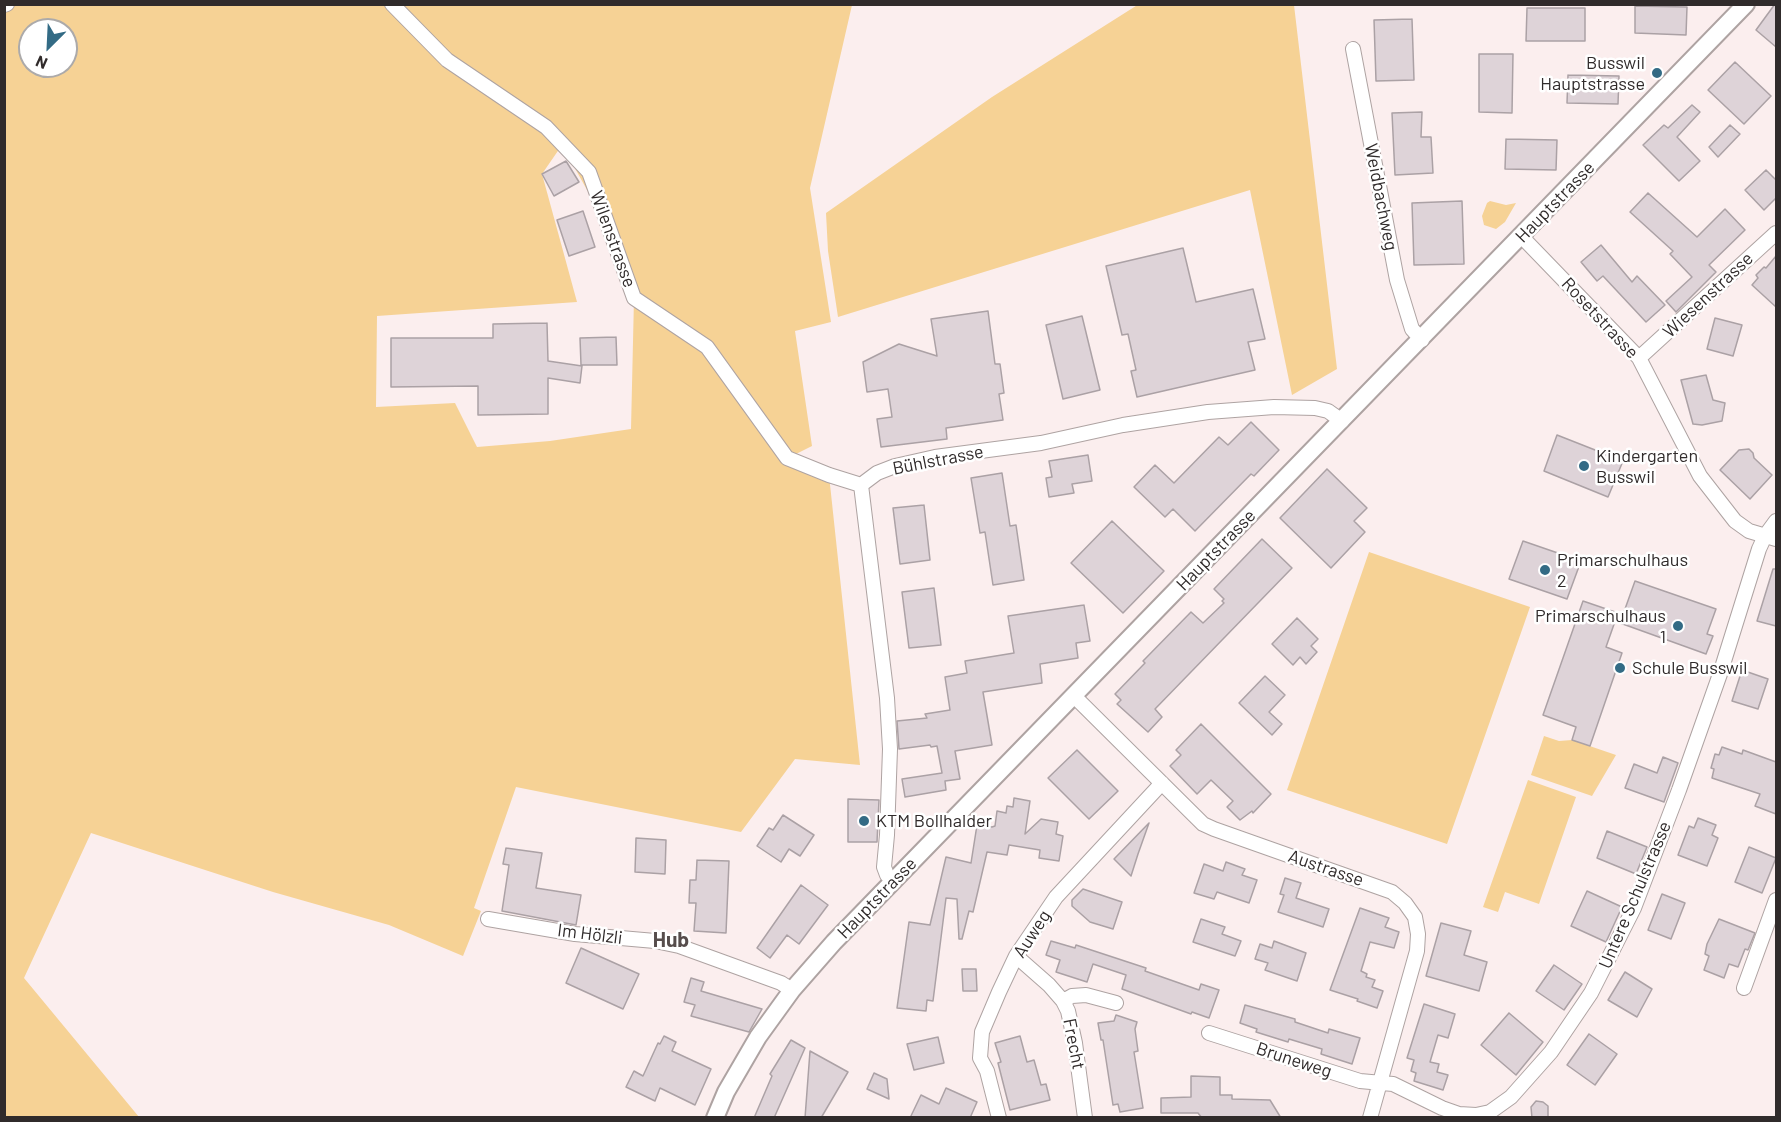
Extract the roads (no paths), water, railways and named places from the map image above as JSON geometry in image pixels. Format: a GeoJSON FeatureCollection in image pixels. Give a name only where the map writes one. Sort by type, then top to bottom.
{"type":"FeatureCollection","features":[{"type":"Feature","properties":{"kind":"street","name":"Wilenstrasse"},"geometry":{"type":"LineString","coordinates":[[392,4],[447,60],[546,127],[589,172],[634,298],[707,347],[787,458],[828,475],[861,485]]}},
{"type":"Feature","properties":{"kind":"street","name":"Hauptstrasse"},"geometry":{"type":"LineString","coordinates":[[715,1118],[741,1065],[758,1037],[792,990],[834,942],[1522,237],[1746,4]]}},
{"type":"Feature","properties":{"kind":"street","name":"Weidbachweg"},"geometry":{"type":"LineString","coordinates":[[1353,49],[1397,280],[1412,329],[1422,339]]}},
{"type":"Feature","properties":{"kind":"street","name":"Wiesenstrasse"},"geometry":{"type":"LineString","coordinates":[[1639,358],[1776,232]]}},
{"type":"Feature","properties":{"kind":"street","name":"Rosetstrasse"},"geometry":{"type":"LineString","coordinates":[[1522,237],[1639,358],[1700,476],[1735,521],[1749,531],[1771,538]]}},
{"type":"Feature","properties":{"kind":"street","name":"Bühlstrasse"},"geometry":{"type":"LineString","coordinates":[[861,485],[877,473],[895,466],[935,457],[1041,443],[1123,425],[1208,412],[1274,407],[1315,408],[1328,411],[1342,421]]}},
{"type":"Feature","properties":{"kind":"street"},"geometry":{"type":"LineString","coordinates":[[861,485],[887,698],[888,835],[884,867],[887,875],[893,881]]}},
{"type":"Feature","properties":{"kind":"street","name":"Untere Schulstrasse"},"geometry":{"type":"LineString","coordinates":[[1380,1083],[1393,1084],[1459,1114],[1476,1115],[1490,1112],[1502,1104],[1551,1052],[1591,993],[1634,908],[1720,674],[1759,549],[1771,538],[1776,521]]}},
{"type":"Feature","properties":{"kind":"street","name":"Austrasse"},"geometry":{"type":"LineString","coordinates":[[1074,696],[1194,817],[1214,829],[1392,892],[1405,903],[1415,917],[1418,934],[1416,951],[1370,1118]]}},
{"type":"Feature","properties":{"kind":"street","name":"Auweg"},"geometry":{"type":"LineString","coordinates":[[999,1118],[987,1071],[980,1058],[982,1032],[1016,956],[1056,897],[1162,783]]}},
{"type":"Feature","properties":{"kind":"street"},"geometry":{"type":"LineString","coordinates":[[1744,988],[1776,900]]}},
{"type":"Feature","properties":{"kind":"street","name":"Im Hölzli"},"geometry":{"type":"LineString","coordinates":[[488,919],[575,934],[655,941],[679,946],[781,983],[792,990]]}},
{"type":"Feature","properties":{"kind":"street","name":"Frecht"},"geometry":{"type":"LineString","coordinates":[[1016,956],[1043,979],[1063,1001],[1074,1032],[1085,1118]]}},
{"type":"Feature","properties":{"kind":"street"},"geometry":{"type":"LineString","coordinates":[[1063,1001],[1072,996],[1086,995],[1116,1003]]}},
{"type":"Feature","properties":{"kind":"street","name":"Bruneweg"},"geometry":{"type":"LineString","coordinates":[[1209,1033],[1360,1081],[1380,1083]]}},
{"type":"Feature","properties":{"kind":"place","name":"Busswil Hauptstrasse"},"geometry":{"type":"Point","coordinates":[1657,73]}},
{"type":"Feature","properties":{"kind":"place","name":"Kindergarten Busswil"},"geometry":{"type":"Point","coordinates":[1584,466]}},
{"type":"Feature","properties":{"kind":"place","name":"Primarschulhaus 2"},"geometry":{"type":"Point","coordinates":[1545,570]}},
{"type":"Feature","properties":{"kind":"place","name":"Primarschulhaus 1"},"geometry":{"type":"Point","coordinates":[1678,626]}},
{"type":"Feature","properties":{"kind":"place","name":"Schule Busswil"},"geometry":{"type":"Point","coordinates":[1620,668]}},
{"type":"Feature","properties":{"kind":"place","name":"KTM Bollhalder"},"geometry":{"type":"Point","coordinates":[864,821]}},
{"type":"Feature","properties":{"kind":"district","name":"Hub"},"geometry":{"type":"Point","coordinates":[671,940]}}]}
